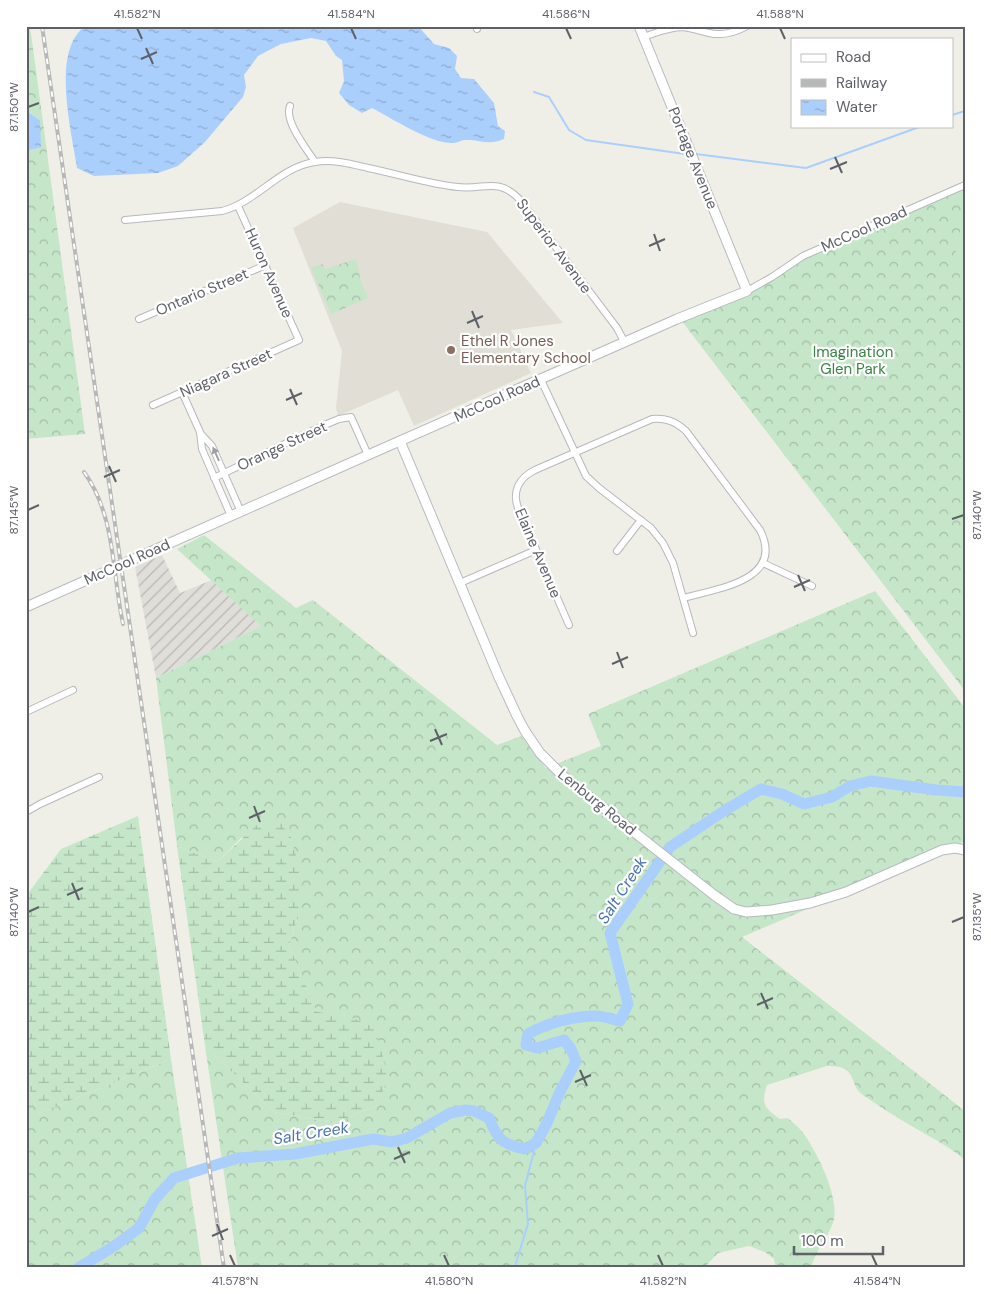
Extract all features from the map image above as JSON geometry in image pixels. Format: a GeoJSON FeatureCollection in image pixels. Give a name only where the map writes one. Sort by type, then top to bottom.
{"type":"FeatureCollection","features":[{"type":"Feature","properties":{"kind":"street","name":"Portage Avenue"},"geometry":{"type":"LineString","coordinates":[[639,26],[746,291]]}},
{"type":"Feature","properties":{"kind":"street"},"geometry":{"type":"LineString","coordinates":[[643,37],[672,28],[688,28],[718,34],[735,32],[747,26]]}},
{"type":"Feature","properties":{"kind":"street"},"geometry":{"type":"LineString","coordinates":[[125,220],[222,211],[238,206],[286,173],[315,162],[290,122],[288,110],[290,106]]}},
{"type":"Feature","properties":{"kind":"street","name":"Superior Avenue"},"geometry":{"type":"LineString","coordinates":[[315,162],[341,162],[459,188],[493,186],[508,188],[522,201],[617,328],[625,343]]}},
{"type":"Feature","properties":{"kind":"street","name":"McCool Road"},"geometry":{"type":"LineString","coordinates":[[26,607],[677,319],[746,291],[772,278],[803,256],[965,185]]}},
{"type":"Feature","properties":{"kind":"street","name":"Huron Avenue"},"geometry":{"type":"LineString","coordinates":[[238,206],[299,340]]}},
{"type":"Feature","properties":{"kind":"street","name":"Ontario Street"},"geometry":{"type":"LineString","coordinates":[[139,319],[266,265]]}},
{"type":"Feature","properties":{"kind":"street","name":"Niagara Street"},"geometry":{"type":"LineString","coordinates":[[153,405],[299,340]]}},
{"type":"Feature","properties":{"kind":"street"},"geometry":{"type":"LineString","coordinates":[[541,380],[581,468],[592,482],[641,520],[657,535],[668,551],[692,633]]}},
{"type":"Feature","properties":{"kind":"street"},"geometry":{"type":"LineString","coordinates":[[182,392],[200,432],[212,446],[241,512]]}},
{"type":"Feature","properties":{"kind":"street","name":"Orange Street"},"geometry":{"type":"LineString","coordinates":[[214,478],[322,426],[339,419],[351,417],[368,455]]}},
{"type":"Feature","properties":{"kind":"street","name":"Elaine Avenue"},"geometry":{"type":"LineString","coordinates":[[569,625],[516,503],[515,497],[518,484],[528,473],[652,419],[659,418],[674,421],[686,431],[760,530],[766,549],[763,564]]}},
{"type":"Feature","properties":{"kind":"street"},"geometry":{"type":"LineString","coordinates":[[200,432],[202,449],[231,516]]}},
{"type":"Feature","properties":{"kind":"street","name":"Lenburg Road"},"geometry":{"type":"LineString","coordinates":[[400,441],[506,692],[533,743],[548,762],[563,776],[727,905],[739,910],[752,912],[772,910],[835,896],[942,850],[955,848],[965,850]]}},
{"type":"Feature","properties":{"kind":"street"},"geometry":{"type":"LineString","coordinates":[[617,552],[641,520]]}},
{"type":"Feature","properties":{"kind":"street"},"geometry":{"type":"LineString","coordinates":[[460,584],[536,550]]}},
{"type":"Feature","properties":{"kind":"street"},"geometry":{"type":"LineString","coordinates":[[683,598],[748,578],[763,564],[812,586]]}},
{"type":"Feature","properties":{"kind":"street"},"geometry":{"type":"LineString","coordinates":[[26,712],[73,690]]}},
{"type":"Feature","properties":{"kind":"street"},"geometry":{"type":"LineString","coordinates":[[26,812],[99,778]]}},
{"type":"Feature","properties":{"kind":"shaded area"},"geometry":{"type":"Polygon","coordinates":[[[340,202],[487,232],[563,323],[511,330],[531,373],[414,426],[398,390],[338,416],[336,408],[342,351],[293,228],[340,202]]]}},
{"type":"Feature","properties":{"kind":"shaded area"},"geometry":{"type":"Polygon","coordinates":[[[162,555],[180,593],[212,580],[261,626],[156,678],[135,567],[162,555]]]}},
{"type":"Feature","properties":{"kind":"green space"},"geometry":{"type":"Polygon","coordinates":[[[26,26],[30,26],[85,434],[26,439],[26,203],[28,202],[26,199],[26,151],[34,149],[40,120],[26,111],[26,26]]]}},
{"type":"Feature","properties":{"kind":"green space","name":"Imagination Glen Park"},"geometry":{"type":"Polygon","coordinates":[[[965,189],[965,691],[681,320],[775,279],[802,260],[965,189]]]}},
{"type":"Feature","properties":{"kind":"green space"},"geometry":{"type":"Polygon","coordinates":[[[965,220],[965,289],[956,262],[956,246],[965,220]]]}},
{"type":"Feature","properties":{"kind":"green space"},"geometry":{"type":"Polygon","coordinates":[[[356,259],[361,282],[368,298],[331,314],[311,268],[322,264],[325,269],[356,259]]]}},
{"type":"Feature","properties":{"kind":"green space"},"geometry":{"type":"Polygon","coordinates":[[[204,535],[296,608],[313,600],[497,745],[521,736],[546,768],[601,746],[588,714],[875,591],[965,708],[965,841],[742,937],[965,1111],[965,1160],[863,1095],[858,1091],[851,1076],[844,1069],[827,1066],[767,1085],[764,1097],[765,1105],[770,1112],[780,1119],[788,1118],[804,1134],[816,1153],[831,1190],[835,1213],[833,1223],[815,1256],[811,1268],[776,1268],[774,1259],[765,1252],[749,1246],[718,1253],[704,1268],[238,1268],[205,1046],[274,1112],[335,1123],[378,1105],[347,1016],[317,1013],[289,945],[297,920],[242,837],[217,862],[177,846],[156,678],[261,626],[177,549],[204,535]]]}},
{"type":"Feature","properties":{"kind":"green space"},"geometry":{"type":"Polygon","coordinates":[[[138,816],[171,1059],[38,1114],[26,1079],[26,896],[61,849],[138,816]]]}},
{"type":"Feature","properties":{"kind":"green space"},"geometry":{"type":"Polygon","coordinates":[[[260,822],[280,822],[292,839],[301,878],[297,920],[289,945],[317,1012],[347,1016],[375,1027],[388,1077],[378,1105],[335,1123],[274,1112],[205,1046],[177,846],[217,862],[260,822]]]}},
{"type":"Feature","properties":{"kind":"green space"},"geometry":{"type":"Polygon","coordinates":[[[171,1059],[202,1268],[26,1268],[26,1079],[38,1114],[171,1059]]]}},
{"type":"Feature","properties":{"kind":"water"},"geometry":{"type":"Polygon","coordinates":[[[86,26],[418,26],[434,44],[449,48],[457,56],[455,69],[461,78],[474,79],[494,103],[498,126],[505,131],[504,139],[493,142],[465,140],[455,143],[445,142],[435,140],[412,130],[372,108],[362,113],[349,105],[339,93],[344,81],[342,60],[336,56],[326,41],[311,38],[281,44],[258,56],[244,75],[246,87],[243,97],[205,142],[178,166],[158,173],[94,176],[77,168],[66,92],[66,72],[69,53],[75,37],[86,26]]]}},
{"type":"Feature","properties":{"kind":"water"},"geometry":{"type":"Polygon","coordinates":[[[26,111],[40,120],[41,147],[26,151],[26,111]]]}},
{"type":"Feature","properties":{"kind":"waterway"},"geometry":{"type":"LineString","coordinates":[[534,92],[549,97],[569,130],[586,140],[685,154]]}},
{"type":"Feature","properties":{"kind":"waterway"},"geometry":{"type":"LineString","coordinates":[[954,114],[965,111]]}},
{"type":"Feature","properties":{"kind":"waterway"},"geometry":{"type":"LineString","coordinates":[[696,154],[806,168],[916,128]]}},
{"type":"Feature","properties":{"kind":"waterway","name":"Salt Creek"},"geometry":{"type":"LineString","coordinates":[[78,1268],[113,1247],[139,1228],[155,1199],[174,1178],[238,1158],[295,1154],[373,1139],[392,1142],[407,1138],[450,1113],[466,1110],[474,1111],[489,1118],[498,1136],[505,1143],[524,1149],[536,1143],[576,1061],[571,1049],[564,1040],[537,1048],[526,1045],[528,1034],[552,1023],[579,1017],[599,1016],[620,1021],[628,1004],[610,933],[670,847],[761,789],[782,794],[804,804],[832,797],[850,786],[871,781],[965,792]]}},
{"type":"Feature","properties":{"kind":"waterway"},"geometry":{"type":"LineString","coordinates":[[517,1268],[516,1263],[528,1224],[525,1186],[536,1143]]}},
{"type":"Feature","properties":{"kind":"railway"},"geometry":{"type":"LineString","coordinates":[[42,26],[224,1268]]}},
{"type":"Feature","properties":{"kind":"railway"},"geometry":{"type":"LineString","coordinates":[[84,472],[94,489],[108,526],[123,624]]}},
{"type":"Feature","properties":{"kind":"place","name":"Ethel R Jones Elementary School"},"geometry":{"type":"Point","coordinates":[451,350]}}]}
